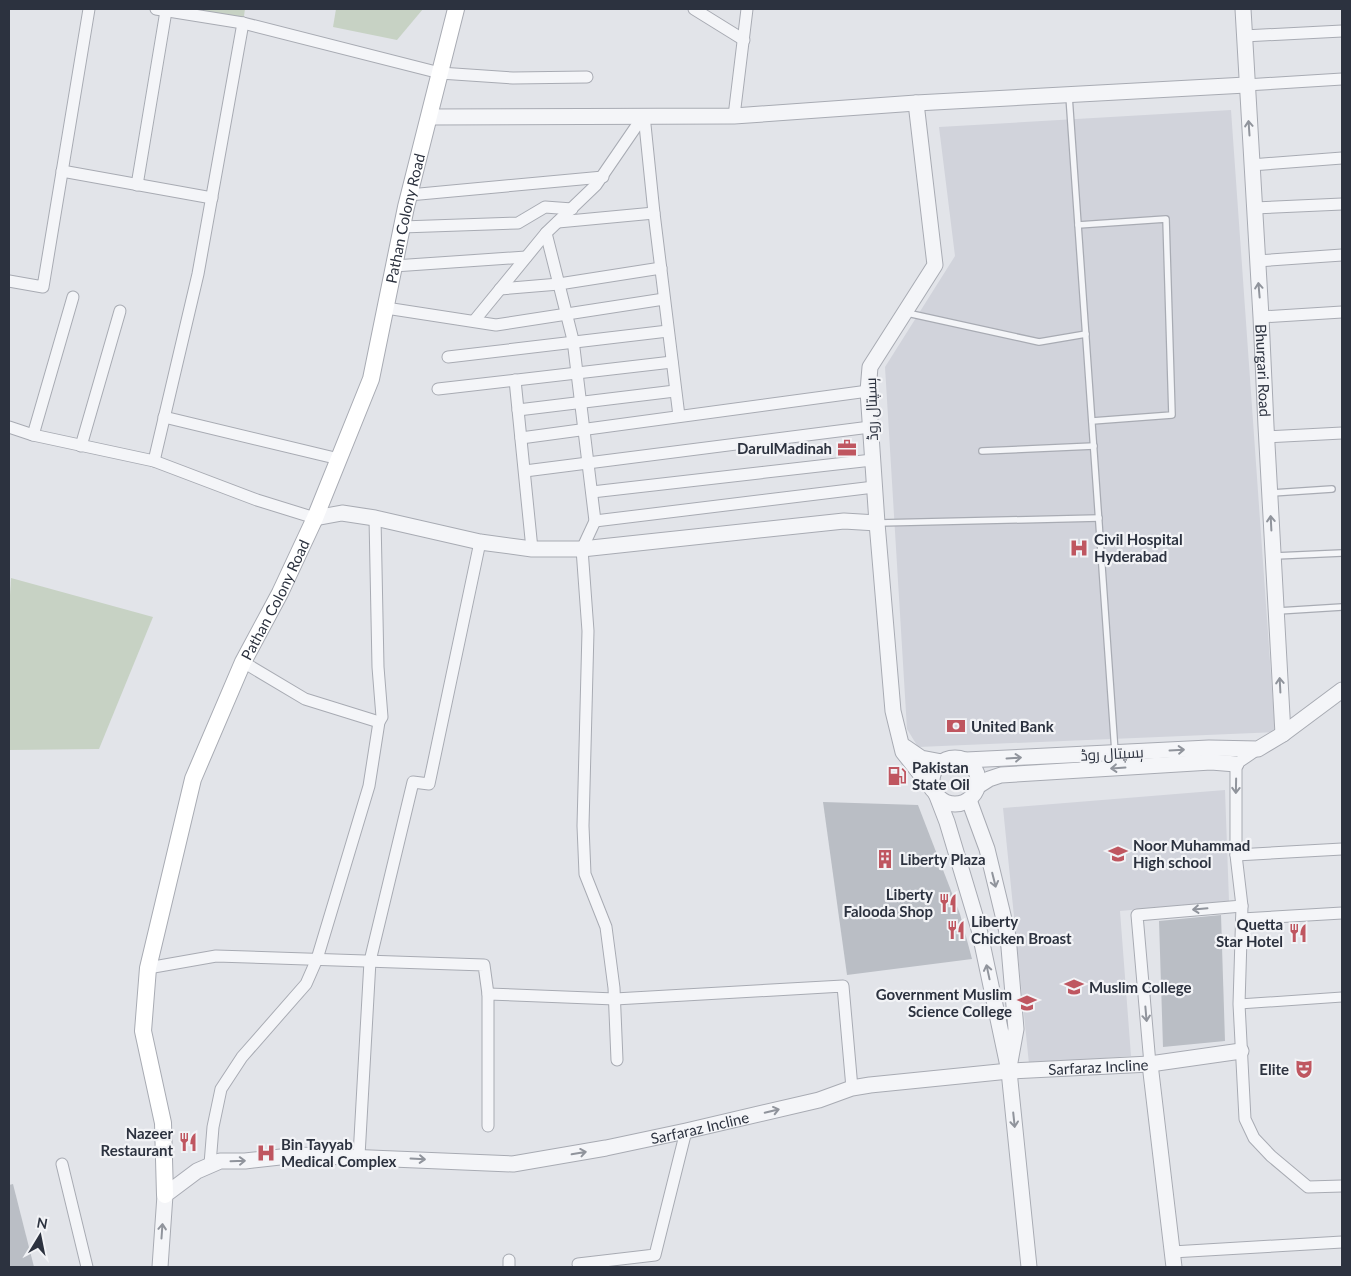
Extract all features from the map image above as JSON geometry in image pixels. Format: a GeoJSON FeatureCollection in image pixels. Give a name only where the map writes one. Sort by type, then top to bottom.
{"type":"FeatureCollection","features":[{"type":"Feature","properties":{"kind":"main road","name":"Pathan Colony Road"},"geometry":{"type":"LineString","coordinates":[[165,1195],[163,1123],[143,1031],[148,968],[193,779],[243,662],[280,593],[316,518],[371,379],[409,195],[456,9]]}},
{"type":"Feature","properties":{"kind":"street"},"geometry":{"type":"LineString","coordinates":[[9,281],[43,287],[89,9]]}},
{"type":"Feature","properties":{"kind":"street"},"geometry":{"type":"LineString","coordinates":[[694,9],[744,40]]}},
{"type":"Feature","properties":{"kind":"street"},"geometry":{"type":"LineString","coordinates":[[734,116],[747,9]]}},
{"type":"Feature","properties":{"kind":"street","name":"Bhurgari Road"},"geometry":{"type":"LineString","coordinates":[[1242,9],[1261,317],[1283,734]]}},
{"type":"Feature","properties":{"kind":"street"},"geometry":{"type":"LineString","coordinates":[[137,185],[161,10],[243,23],[440,72],[513,78],[587,77]]}},
{"type":"Feature","properties":{"kind":"street"},"geometry":{"type":"LineString","coordinates":[[154,461],[198,274],[243,23]]}},
{"type":"Feature","properties":{"kind":"street"},"geometry":{"type":"LineString","coordinates":[[1244,36],[1342,31]]}},
{"type":"Feature","properties":{"kind":"street"},"geometry":{"type":"LineString","coordinates":[[429,117],[734,116],[916,103],[1342,79]]}},
{"type":"Feature","properties":{"kind":"street","name":"ہسپتال روڈ"},"geometry":{"type":"LineString","coordinates":[[916,103],[936,265],[870,367],[868,391],[893,711],[903,752],[935,793]]}},
{"type":"Feature","properties":{"kind":"street"},"geometry":{"type":"LineString","coordinates":[[474,321],[546,233],[572,209],[602,176],[644,115]]}},
{"type":"Feature","properties":{"kind":"street"},"geometry":{"type":"LineString","coordinates":[[644,115],[678,416]]}},
{"type":"Feature","properties":{"kind":"street"},"geometry":{"type":"LineString","coordinates":[[1251,165],[1342,158]]}},
{"type":"Feature","properties":{"kind":"street"},"geometry":{"type":"LineString","coordinates":[[62,171],[212,198]]}},
{"type":"Feature","properties":{"kind":"street"},"geometry":{"type":"LineString","coordinates":[[409,195],[602,176]]}},
{"type":"Feature","properties":{"kind":"street"},"geometry":{"type":"LineString","coordinates":[[1254,208],[1342,204]]}},
{"type":"Feature","properties":{"kind":"street"},"geometry":{"type":"LineString","coordinates":[[402,227],[518,223],[545,207],[572,209]]}},
{"type":"Feature","properties":{"kind":"street"},"geometry":{"type":"LineString","coordinates":[[558,222],[654,213]]}},
{"type":"Feature","properties":{"kind":"street"},"geometry":{"type":"LineString","coordinates":[[546,233],[573,342],[595,522],[582,549],[588,631],[583,826],[585,874],[606,927],[615,999],[617,1060]]}},
{"type":"Feature","properties":{"kind":"street"},"geometry":{"type":"LineString","coordinates":[[1257,261],[1342,255]]}},
{"type":"Feature","properties":{"kind":"street"},"geometry":{"type":"LineString","coordinates":[[394,266],[526,257]]}},
{"type":"Feature","properties":{"kind":"street"},"geometry":{"type":"LineString","coordinates":[[500,289],[559,284],[661,268]]}},
{"type":"Feature","properties":{"kind":"street"},"geometry":{"type":"LineString","coordinates":[[33,434],[73,298]]}},
{"type":"Feature","properties":{"kind":"street"},"geometry":{"type":"LineString","coordinates":[[386,308],[496,325],[664,299]]}},
{"type":"Feature","properties":{"kind":"street"},"geometry":{"type":"LineString","coordinates":[[81,446],[120,311]]}},
{"type":"Feature","properties":{"kind":"street"},"geometry":{"type":"LineString","coordinates":[[1261,317],[1342,312]]}},
{"type":"Feature","properties":{"kind":"street"},"geometry":{"type":"LineString","coordinates":[[448,357],[668,331]]}},
{"type":"Feature","properties":{"kind":"street"},"geometry":{"type":"LineString","coordinates":[[438,389],[672,362]]}},
{"type":"Feature","properties":{"kind":"street"},"geometry":{"type":"LineString","coordinates":[[515,380],[532,549]]}},
{"type":"Feature","properties":{"kind":"street"},"geometry":{"type":"LineString","coordinates":[[518,410],[675,391]]}},
{"type":"Feature","properties":{"kind":"street"},"geometry":{"type":"LineString","coordinates":[[521,438],[868,391]]}},
{"type":"Feature","properties":{"kind":"street"},"geometry":{"type":"LineString","coordinates":[[164,417],[339,459]]}},
{"type":"Feature","properties":{"kind":"street"},"geometry":{"type":"LineString","coordinates":[[9,427],[81,446],[154,461],[257,500],[316,518],[342,513],[375,518],[480,542],[532,549],[582,549],[844,522],[877,523]]}},
{"type":"Feature","properties":{"kind":"street"},"geometry":{"type":"LineString","coordinates":[[524,471],[870,427]]}},
{"type":"Feature","properties":{"kind":"street"},"geometry":{"type":"LineString","coordinates":[[1266,437],[1342,432]]}},
{"type":"Feature","properties":{"kind":"street"},"geometry":{"type":"LineString","coordinates":[[592,492],[872,460]]}},
{"type":"Feature","properties":{"kind":"street"},"geometry":{"type":"LineString","coordinates":[[595,522],[874,487]]}},
{"type":"Feature","properties":{"kind":"street"},"geometry":{"type":"LineString","coordinates":[[210,1164],[214,1119],[221,1089],[242,1057],[306,984],[317,960],[369,786],[379,722],[382,717],[378,667],[375,518]]}},
{"type":"Feature","properties":{"kind":"street"},"geometry":{"type":"LineString","coordinates":[[359,1156],[370,961],[413,782],[429,784],[480,542]]}},
{"type":"Feature","properties":{"kind":"street"},"geometry":{"type":"LineString","coordinates":[[243,662],[305,699],[379,722]]}},
{"type":"Feature","properties":{"kind":"street"},"geometry":{"type":"LineString","coordinates":[[1342,690],[1283,734],[1258,748],[1236,764],[1236,855],[1242,906],[1239,1004],[1245,1119],[1254,1138],[1271,1156],[1308,1187],[1342,1186]]}},
{"type":"Feature","properties":{"kind":"street","name":"ہسپتال روڈ"},"geometry":{"type":"LineString","coordinates":[[898,735],[906,749],[913,754],[921,758],[942,762]]}},
{"type":"Feature","properties":{"kind":"street","name":"ہسپتال روڈ"},"geometry":{"type":"LineString","coordinates":[[966,760],[1209,748],[1258,748]]}},
{"type":"Feature","properties":{"kind":"street"},"geometry":{"type":"LineString","coordinates":[[935,793],[942,801],[956,805],[969,800],[975,794],[978,786],[976,771],[966,760],[954,758],[937,766],[932,777],[935,793],[947,822],[979,929],[1009,1071],[1029,1267]]}},
{"type":"Feature","properties":{"kind":"street","name":"ہسپتال روڈ"},"geometry":{"type":"LineString","coordinates":[[978,786],[989,779],[1001,775],[1211,762],[1236,764]]}},
{"type":"Feature","properties":{"kind":"street"},"geometry":{"type":"LineString","coordinates":[[969,800],[987,849],[1008,936],[1016,1029],[1009,1071]]}},
{"type":"Feature","properties":{"kind":"street"},"geometry":{"type":"LineString","coordinates":[[1236,855],[1342,849]]}},
{"type":"Feature","properties":{"kind":"street"},"geometry":{"type":"LineString","coordinates":[[1242,906],[1137,914],[1150,1064],[1173,1260],[1342,1242]]}},
{"type":"Feature","properties":{"kind":"street"},"geometry":{"type":"LineString","coordinates":[[1242,919],[1342,913]]}},
{"type":"Feature","properties":{"kind":"street"},"geometry":{"type":"LineString","coordinates":[[148,968],[216,956],[484,965],[488,994],[488,1126]]}},
{"type":"Feature","properties":{"kind":"street"},"geometry":{"type":"LineString","coordinates":[[488,994],[615,999],[843,986],[852,1088]]}},
{"type":"Feature","properties":{"kind":"street"},"geometry":{"type":"LineString","coordinates":[[1239,1004],[1342,996]]}},
{"type":"Feature","properties":{"kind":"street","name":"Sarfaraz Incline"},"geometry":{"type":"LineString","coordinates":[[165,1195],[197,1171],[220,1161],[245,1161],[298,1155],[359,1156],[512,1164],[686,1132],[819,1100],[852,1088],[1009,1071],[1150,1064],[1241,1051]]}},
{"type":"Feature","properties":{"kind":"street"},"geometry":{"type":"LineString","coordinates":[[578,1264],[655,1255],[686,1132]]}},
{"type":"Feature","properties":{"kind":"street"},"geometry":{"type":"LineString","coordinates":[[62,1164],[87,1267]]}},
{"type":"Feature","properties":{"kind":"street"},"geometry":{"type":"LineString","coordinates":[[160,1267],[165,1195]]}},
{"type":"Feature","properties":{"kind":"lane"},"geometry":{"type":"LineString","coordinates":[[1069,94],[1116,752]]}},
{"type":"Feature","properties":{"kind":"lane"},"geometry":{"type":"LineString","coordinates":[[1078,225],[1166,219],[1172,415],[1092,421]]}},
{"type":"Feature","properties":{"kind":"lane"},"geometry":{"type":"LineString","coordinates":[[905,312],[1039,342],[1086,334]]}},
{"type":"Feature","properties":{"kind":"lane"},"geometry":{"type":"LineString","coordinates":[[982,451],[1094,446]]}},
{"type":"Feature","properties":{"kind":"lane"},"geometry":{"type":"LineString","coordinates":[[1270,494],[1332,489]]}},
{"type":"Feature","properties":{"kind":"lane"},"geometry":{"type":"LineString","coordinates":[[877,523],[1099,518]]}},
{"type":"Feature","properties":{"kind":"lane"},"geometry":{"type":"LineString","coordinates":[[1273,556],[1342,553]]}},
{"type":"Feature","properties":{"kind":"lane"},"geometry":{"type":"LineString","coordinates":[[1276,612],[1342,606]]}},
{"type":"Feature","properties":{"kind":"shaded area","name":"Civil Hospital Hyderabad"},"geometry":{"type":"Polygon","coordinates":[[[1231,110],[1275,732],[918,747],[907,729],[885,367],[955,256],[939,127],[1231,110]]]}},
{"type":"Feature","properties":{"kind":"shaded area","name":"Noor Muhammad High school"},"geometry":{"type":"Polygon","coordinates":[[[1225,790],[1229,901],[1120,911],[1131,1056],[1029,1064],[1003,808],[1225,790]]]}},
{"type":"Feature","properties":{"kind":"green space"},"geometry":{"type":"Polygon","coordinates":[[[155,9],[245,9],[243,23],[155,9]]]}},
{"type":"Feature","properties":{"kind":"green space"},"geometry":{"type":"Polygon","coordinates":[[[336,9],[423,9],[397,40],[333,27],[336,9]]]}},
{"type":"Feature","properties":{"kind":"green space"},"geometry":{"type":"Polygon","coordinates":[[[11,578],[153,617],[99,749],[9,750],[9,613],[11,578]]]}},
{"type":"Feature","properties":{"kind":"building","name":"Liberty Plaza"},"geometry":{"type":"Polygon","coordinates":[[[823,802],[918,805],[960,914],[972,959],[847,975],[823,802]]]}},
{"type":"Feature","properties":{"kind":"building"},"geometry":{"type":"Polygon","coordinates":[[[1221,915],[1225,1041],[1163,1047],[1159,921],[1221,915]]]}},
{"type":"Feature","properties":{"kind":"building"},"geometry":{"type":"Polygon","coordinates":[[[13,1184],[34,1267],[9,1267],[9,1185],[13,1184]]]}},
{"type":"Feature","properties":{"kind":"place","name":"DarulMadinah"},"geometry":{"type":"Point","coordinates":[847,448]}},
{"type":"Feature","properties":{"kind":"place","name":"Civil Hospital Hyderabad"},"geometry":{"type":"Point","coordinates":[1079,548]}},
{"type":"Feature","properties":{"kind":"place","name":"United Bank"},"geometry":{"type":"Point","coordinates":[956,726]}},
{"type":"Feature","properties":{"kind":"place","name":"Pakistan State Oil"},"geometry":{"type":"Point","coordinates":[897,776]}},
{"type":"Feature","properties":{"kind":"place","name":"Noor Muhammad High school"},"geometry":{"type":"Point","coordinates":[1118,854]}},
{"type":"Feature","properties":{"kind":"place","name":"Liberty Plaza"},"geometry":{"type":"Point","coordinates":[885,859]}},
{"type":"Feature","properties":{"kind":"place","name":"Liberty Falooda Shop"},"geometry":{"type":"Point","coordinates":[948,903]}},
{"type":"Feature","properties":{"kind":"place","name":"Liberty Chicken Broast"},"geometry":{"type":"Point","coordinates":[956,930]}},
{"type":"Feature","properties":{"kind":"place","name":"Quetta Star Hotel"},"geometry":{"type":"Point","coordinates":[1298,933]}},
{"type":"Feature","properties":{"kind":"place","name":"Muslim College"},"geometry":{"type":"Point","coordinates":[1074,987]}},
{"type":"Feature","properties":{"kind":"place","name":"Government Muslim Science College"},"geometry":{"type":"Point","coordinates":[1027,1003]}},
{"type":"Feature","properties":{"kind":"place","name":"Elite"},"geometry":{"type":"Point","coordinates":[1304,1069]}},
{"type":"Feature","properties":{"kind":"place","name":"Nazeer Restaurant"},"geometry":{"type":"Point","coordinates":[188,1142]}},
{"type":"Feature","properties":{"kind":"place","name":"Bin Tayyab Medical Complex"},"geometry":{"type":"Point","coordinates":[266,1153]}}]}
